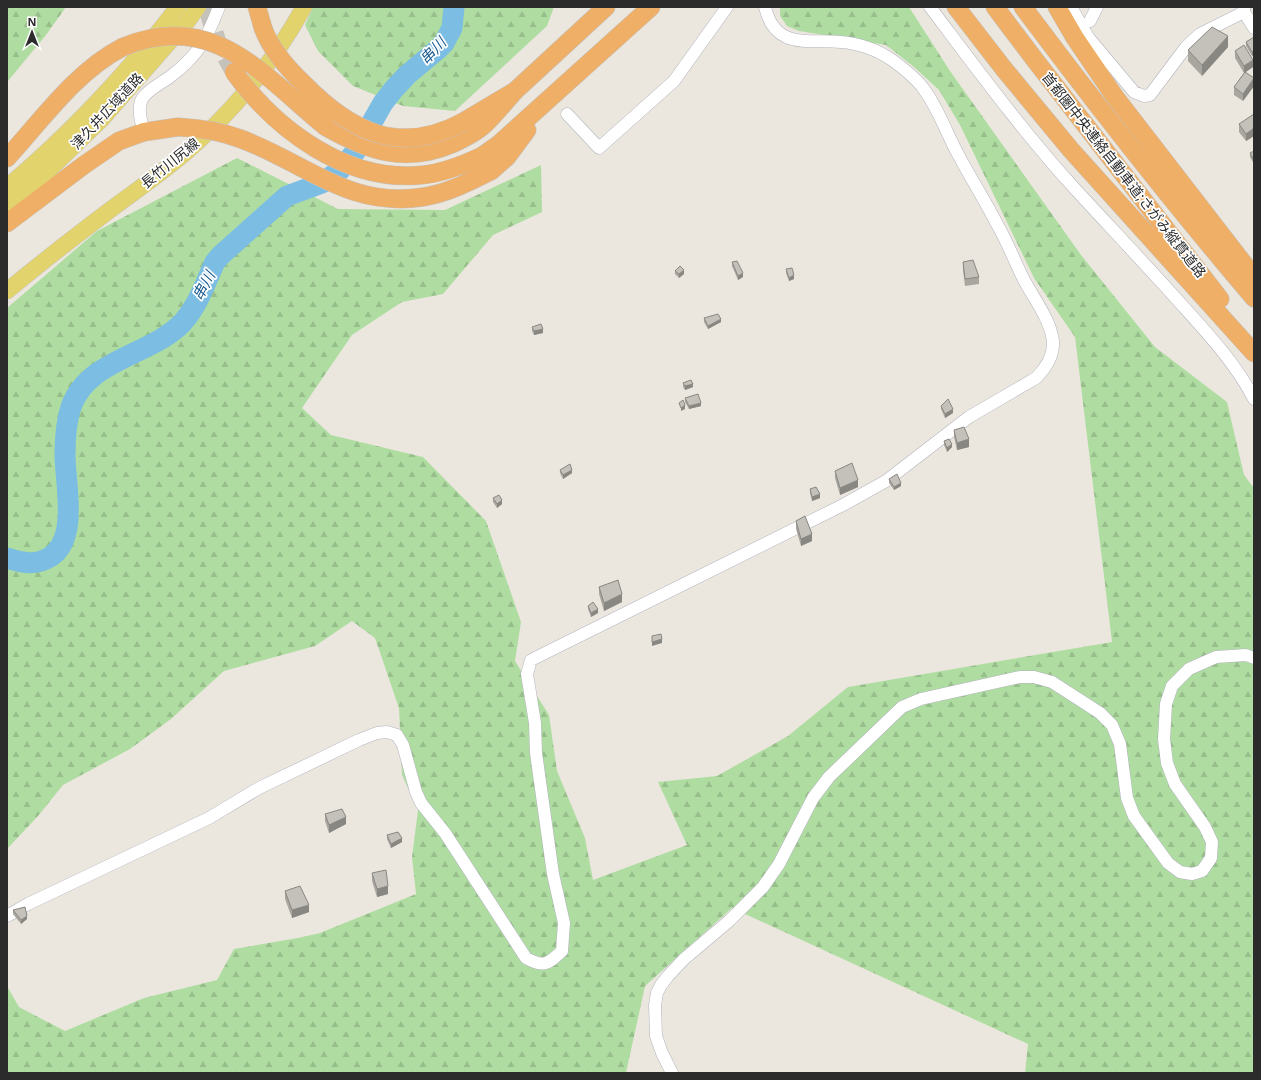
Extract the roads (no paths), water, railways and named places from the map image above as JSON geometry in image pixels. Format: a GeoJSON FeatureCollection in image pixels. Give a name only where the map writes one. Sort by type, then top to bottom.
{"type":"FeatureCollection","features":[{"type":"Feature","properties":{"kind":"highway"},"geometry":{"type":"LineString","coordinates":[[257,7],[263,28],[276,53],[321,101],[357,126],[383,136],[405,138],[420,138],[467,128]]}},
{"type":"Feature","properties":{"kind":"highway"},"geometry":{"type":"LineString","coordinates":[[7,158],[70,88],[84,74],[109,54],[150,38],[173,36],[200,39],[221,46],[240,55],[256,66],[326,127],[362,146],[384,152],[400,154],[424,152],[445,147],[515,91],[606,7]]}},
{"type":"Feature","properties":{"kind":"highway"},"geometry":{"type":"LineString","coordinates":[[234,72],[242,84],[261,104],[292,132],[317,149],[341,162],[365,171],[393,176],[422,176],[486,163],[507,157],[549,100],[644,13],[656,7]]}},
{"type":"Feature","properties":{"kind":"highway"},"geometry":{"type":"LineString","coordinates":[[956,7],[1038,110],[1118,202],[1254,353]]}},
{"type":"Feature","properties":{"kind":"highway","name":"首都圏中央連絡自動車道;さがみ縦貫道路"},"geometry":{"type":"LineString","coordinates":[[995,7],[1254,342]]}},
{"type":"Feature","properties":{"kind":"highway","name":"首都圏中央連絡自動車道;さがみ縦貫道路"},"geometry":{"type":"LineString","coordinates":[[1023,7],[1150,171],[1254,298]]}},
{"type":"Feature","properties":{"kind":"highway"},"geometry":{"type":"LineString","coordinates":[[1057,7],[1075,38],[1115,98],[1254,278]]}},
{"type":"Feature","properties":{"kind":"highway"},"geometry":{"type":"LineString","coordinates":[[7,223],[101,153],[119,142],[144,132],[178,127],[211,130],[241,139],[333,184],[351,191],[380,197],[408,198],[438,194],[460,186],[486,163]]}},
{"type":"Feature","properties":{"kind":"main road","name":"津久井広域道路"},"geometry":{"type":"LineString","coordinates":[[7,188],[69,130],[91,107],[140,54],[178,7]]}},
{"type":"Feature","properties":{"kind":"main road","name":"津久井広域道路"},"geometry":{"type":"LineString","coordinates":[[7,207],[102,118],[187,22],[198,7]]}},
{"type":"Feature","properties":{"kind":"main road","name":"長竹川尻線"},"geometry":{"type":"LineString","coordinates":[[7,291],[98,219],[162,172],[203,137],[243,95],[265,68],[285,39],[304,7]]}},
{"type":"Feature","properties":{"kind":"street"},"geometry":{"type":"LineString","coordinates":[[144,132],[140,120],[141,100],[146,93],[169,78],[193,58],[208,34],[219,7]]}},
{"type":"Feature","properties":{"kind":"street"},"geometry":{"type":"LineString","coordinates":[[567,114],[599,148],[674,81],[727,7]]}},
{"type":"Feature","properties":{"kind":"street"},"geometry":{"type":"LineString","coordinates":[[7,916],[64,887],[209,818],[259,788],[358,740],[377,733],[387,732],[397,735],[403,744],[416,792],[421,803],[445,833],[526,958],[537,964],[550,962],[562,951],[564,923],[553,874],[536,752],[535,723],[527,674],[531,660],[844,505],[880,484],[969,417],[1036,378],[1048,362],[1052,351],[1053,342],[1048,325],[1023,279],[998,225],[960,158],[936,109],[923,88],[911,75],[891,59],[866,47],[842,42],[800,41],[784,36],[772,26],[766,14],[765,7]]}},
{"type":"Feature","properties":{"kind":"street"},"geometry":{"type":"LineString","coordinates":[[930,7],[997,95],[1048,158],[1209,335],[1231,362],[1254,399]]}},
{"type":"Feature","properties":{"kind":"street"},"geometry":{"type":"LineString","coordinates":[[1071,7],[1088,37],[1134,92],[1144,96],[1150,95],[1186,47],[1200,34],[1244,10],[1254,28]]}},
{"type":"Feature","properties":{"kind":"street"},"geometry":{"type":"LineString","coordinates":[[1090,21],[1097,7]]}},
{"type":"Feature","properties":{"kind":"street"},"geometry":{"type":"LineString","coordinates":[[672,1073],[662,1053],[656,1036],[655,1005],[657,993],[661,985],[680,963],[729,921],[763,887],[779,864],[813,798],[829,777],[902,707],[921,699],[1020,677],[1034,677],[1052,682],[1100,713],[1112,725],[1120,744],[1127,798],[1134,816],[1168,863],[1180,872],[1192,874],[1202,871],[1211,858],[1212,842],[1205,827],[1175,784],[1167,763],[1164,739],[1166,704],[1172,686],[1188,669],[1216,657],[1246,655],[1254,658]]}},
{"type":"Feature","properties":{"kind":"waterway","name":"串川"},"geometry":{"type":"LineString","coordinates":[[7,558],[29,563],[45,560],[59,549],[65,537],[68,510],[65,455],[66,430],[71,407],[79,392],[90,379],[103,369],[165,337],[178,327],[195,305],[215,262],[221,255],[287,196],[322,183],[340,170],[355,152],[383,103],[394,89],[407,75],[444,43],[452,28],[454,7]]}},
{"type":"Feature","properties":{"kind":"tunnel"},"geometry":{"type":"LineString","coordinates":[[207,7],[217,41],[234,72]]}}]}
